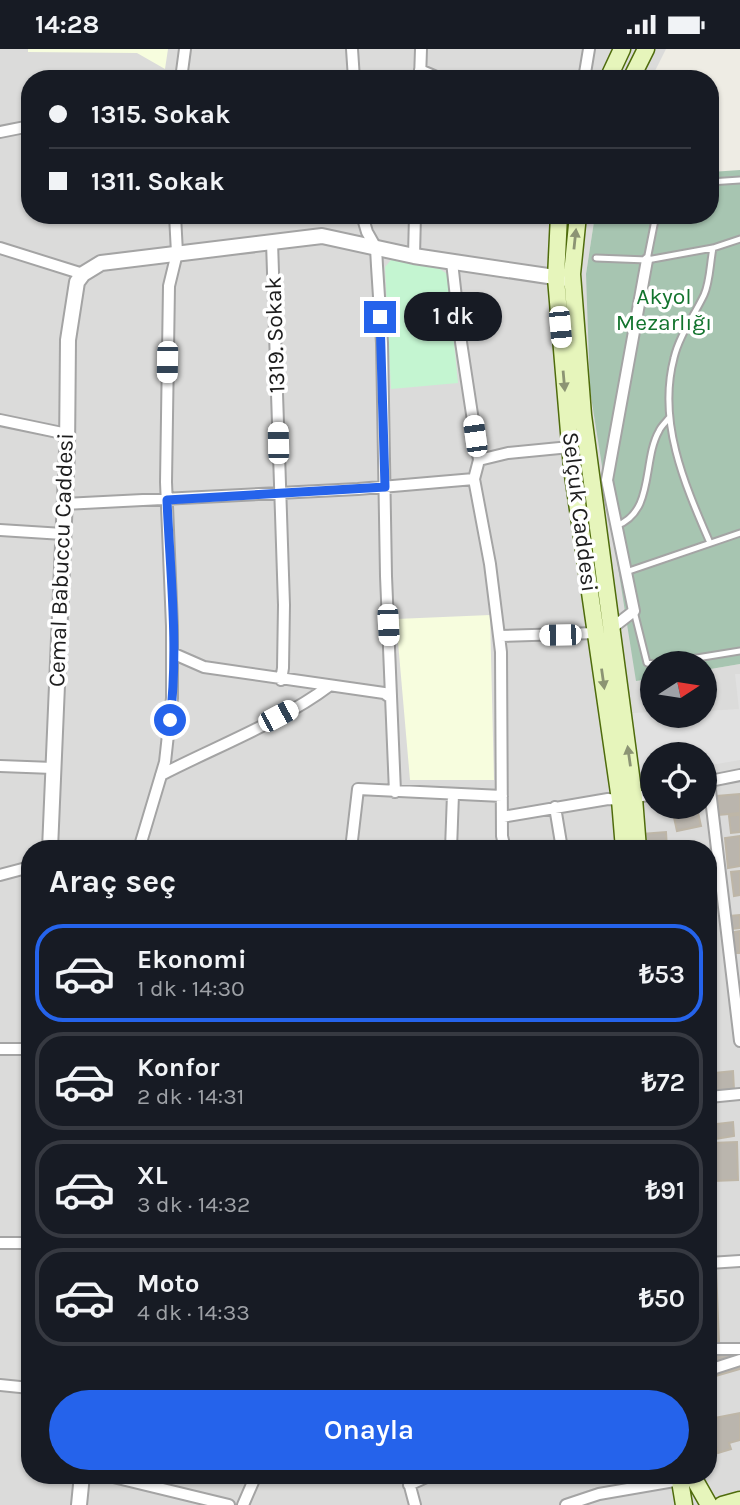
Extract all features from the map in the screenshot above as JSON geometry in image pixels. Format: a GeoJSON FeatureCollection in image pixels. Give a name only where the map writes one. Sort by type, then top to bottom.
{"type":"FeatureCollection","features":[{"type":"Feature","properties":{"kind":"main road"},"geometry":{"type":"LineString","coordinates":[[612,70],[622,49]]}},
{"type":"Feature","properties":{"kind":"main road"},"geometry":{"type":"LineString","coordinates":[[636,70],[646,49]]}},
{"type":"Feature","properties":{"kind":"main road","name":"Selçuk Caddesi"},"geometry":{"type":"LineString","coordinates":[[559,224],[556,278],[570,447],[604,631]]}},
{"type":"Feature","properties":{"kind":"main road"},"geometry":{"type":"LineString","coordinates":[[577,224],[572,280],[583,415],[604,631],[627,799],[636,840]]}},
{"type":"Feature","properties":{"kind":"main road"},"geometry":{"type":"LineString","coordinates":[[625,840],[627,799]]}},
{"type":"Feature","properties":{"kind":"main road"},"geometry":{"type":"LineString","coordinates":[[684,1484],[684,1505]]}},
{"type":"Feature","properties":{"kind":"main road"},"geometry":{"type":"LineString","coordinates":[[690,1484],[709,1505]]}},
{"type":"Feature","properties":{"kind":"main road"},"geometry":{"type":"LineString","coordinates":[[722,1505],[740,1500]]}},
{"type":"Feature","properties":{"kind":"main road"},"geometry":{"type":"LineString","coordinates":[[699,1505],[709,1505]]}},
{"type":"Feature","properties":{"kind":"street"},"geometry":{"type":"LineString","coordinates":[[182,70],[184,49]]}},
{"type":"Feature","properties":{"kind":"street"},"geometry":{"type":"LineString","coordinates":[[352,49],[353,70]]}},
{"type":"Feature","properties":{"kind":"street"},"geometry":{"type":"LineString","coordinates":[[420,70],[421,49]]}},
{"type":"Feature","properties":{"kind":"street"},"geometry":{"type":"LineString","coordinates":[[586,70],[589,49]]}},
{"type":"Feature","properties":{"kind":"street"},"geometry":{"type":"LineString","coordinates":[[0,132],[21,128]]}},
{"type":"Feature","properties":{"kind":"street"},"geometry":{"type":"LineString","coordinates":[[142,840],[165,762],[172,698],[167,500],[169,286],[177,253],[175,224]]}},
{"type":"Feature","properties":{"kind":"street"},"geometry":{"type":"LineString","coordinates":[[365,224],[376,248],[382,343],[386,576],[394,792]]}},
{"type":"Feature","properties":{"kind":"street"},"geometry":{"type":"LineString","coordinates":[[414,256],[415,224]]}},
{"type":"Feature","properties":{"kind":"street"},"geometry":{"type":"LineString","coordinates":[[0,248],[83,274],[101,263],[323,236],[414,256],[572,280]]}},
{"type":"Feature","properties":{"kind":"street","name":"1319. Sokak"},"geometry":{"type":"LineString","coordinates":[[272,242],[284,605],[284,668],[281,680]]}},
{"type":"Feature","properties":{"kind":"street"},"geometry":{"type":"LineString","coordinates":[[499,636],[604,631],[634,611],[607,480],[647,260]]}},
{"type":"Feature","properties":{"kind":"street"},"geometry":{"type":"LineString","coordinates":[[452,262],[479,460],[474,479],[490,564],[501,652],[504,840]]}},
{"type":"Feature","properties":{"kind":"street","name":"Cemal Babuccu Caddesi"},"geometry":{"type":"LineString","coordinates":[[50,840],[67,434],[68,340],[77,282],[83,274]]}},
{"type":"Feature","properties":{"kind":"street"},"geometry":{"type":"LineString","coordinates":[[0,420],[67,434]]}},
{"type":"Feature","properties":{"kind":"street"},"geometry":{"type":"LineString","coordinates":[[479,460],[508,453],[570,447]]}},
{"type":"Feature","properties":{"kind":"street"},"geometry":{"type":"LineString","coordinates":[[64,504],[385,487],[474,479]]}},
{"type":"Feature","properties":{"kind":"street"},"geometry":{"type":"LineString","coordinates":[[0,530],[63,534]]}},
{"type":"Feature","properties":{"kind":"street"},"geometry":{"type":"LineString","coordinates":[[172,653],[204,667],[384,693],[391,698]]}},
{"type":"Feature","properties":{"kind":"street"},"geometry":{"type":"LineString","coordinates":[[161,775],[258,727],[330,686]]}},
{"type":"Feature","properties":{"kind":"street"},"geometry":{"type":"LineString","coordinates":[[0,766],[53,768]]}},
{"type":"Feature","properties":{"kind":"street"},"geometry":{"type":"LineString","coordinates":[[717,780],[740,775]]}},
{"type":"Feature","properties":{"kind":"street"},"geometry":{"type":"LineString","coordinates":[[352,840],[358,789],[502,796]]}},
{"type":"Feature","properties":{"kind":"street"},"geometry":{"type":"LineString","coordinates":[[451,840],[453,794]]}},
{"type":"Feature","properties":{"kind":"street"},"geometry":{"type":"LineString","coordinates":[[502,817],[608,799],[640,796]]}},
{"type":"Feature","properties":{"kind":"street"},"geometry":{"type":"LineString","coordinates":[[555,807],[560,840]]}},
{"type":"Feature","properties":{"kind":"street"},"geometry":{"type":"LineString","coordinates":[[712,819],[714,840]]}},
{"type":"Feature","properties":{"kind":"street"},"geometry":{"type":"LineString","coordinates":[[717,860],[740,1041]]}},
{"type":"Feature","properties":{"kind":"street"},"geometry":{"type":"LineString","coordinates":[[0,875],[21,869]]}},
{"type":"Feature","properties":{"kind":"street"},"geometry":{"type":"LineString","coordinates":[[0,1049],[21,1049]]}},
{"type":"Feature","properties":{"kind":"street"},"geometry":{"type":"LineString","coordinates":[[717,1096],[740,1094]]}},
{"type":"Feature","properties":{"kind":"street"},"geometry":{"type":"LineString","coordinates":[[0,1243],[21,1243]]}},
{"type":"Feature","properties":{"kind":"street"},"geometry":{"type":"LineString","coordinates":[[717,1262],[740,1261]]}},
{"type":"Feature","properties":{"kind":"street"},"geometry":{"type":"LineString","coordinates":[[717,1349],[740,1349]]}},
{"type":"Feature","properties":{"kind":"street"},"geometry":{"type":"LineString","coordinates":[[717,1367],[740,1360]]}},
{"type":"Feature","properties":{"kind":"street"},"geometry":{"type":"LineString","coordinates":[[0,1385],[21,1387]]}},
{"type":"Feature","properties":{"kind":"street"},"geometry":{"type":"LineString","coordinates":[[79,1505],[81,1484]]}},
{"type":"Feature","properties":{"kind":"street"},"geometry":{"type":"LineString","coordinates":[[142,1484],[229,1505]]}},
{"type":"Feature","properties":{"kind":"street"},"geometry":{"type":"LineString","coordinates":[[243,1505],[252,1484]]}},
{"type":"Feature","properties":{"kind":"street"},"geometry":{"type":"LineString","coordinates":[[409,1484],[415,1505]]}},
{"type":"Feature","properties":{"kind":"street"},"geometry":{"type":"LineString","coordinates":[[566,1505],[604,1493],[652,1484]]}},
{"type":"Feature","properties":{"kind":"street"},"geometry":{"type":"LineString","coordinates":[[604,1493],[606,1505]]}},
{"type":"Feature","properties":{"kind":"lane"},"geometry":{"type":"LineString","coordinates":[[719,181],[740,180]]}},
{"type":"Feature","properties":{"kind":"lane"},"geometry":{"type":"LineString","coordinates":[[647,260],[654,224]]}},
{"type":"Feature","properties":{"kind":"lane"},"geometry":{"type":"LineString","coordinates":[[596,258],[647,260],[713,248],[740,239]]}},
{"type":"Feature","properties":{"kind":"lane"},"geometry":{"type":"LineString","coordinates":[[710,543],[689,494],[672,437],[668,408],[674,358],[705,294],[713,248]]}},
{"type":"Feature","properties":{"kind":"lane"},"geometry":{"type":"LineString","coordinates":[[616,526],[634,516],[639,506],[659,430],[669,418]]}},
{"type":"Feature","properties":{"kind":"lane"},"geometry":{"type":"LineString","coordinates":[[626,572],[740,533]]}},
{"type":"Feature","properties":{"kind":"lane"},"geometry":{"type":"LineString","coordinates":[[634,611],[645,651]]}},
{"type":"Feature","properties":{"kind":"lane"},"geometry":{"type":"LineString","coordinates":[[718,655],[740,651]]}},
{"type":"Feature","properties":{"kind":"shaded area"},"geometry":{"type":"Polygon","coordinates":[[[0,49],[666,49],[656,70],[21,70],[21,224],[594,224],[586,274],[637,681],[640,681],[640,728],[718,728],[718,668],[740,664],[740,1505],[0,1505],[0,49]]]}},
{"type":"Feature","properties":{"kind":"shaded area"},"geometry":{"type":"Polygon","coordinates":[[[28,49],[168,49],[165,69],[137,53],[28,52],[28,49]]]}},
{"type":"Feature","properties":{"kind":"shaded area"},"geometry":{"type":"Polygon","coordinates":[[[399,259],[440,269],[447,274],[458,383],[391,389],[385,267],[391,260],[399,259]]]}},
{"type":"Feature","properties":{"kind":"shaded area"},"geometry":{"type":"Polygon","coordinates":[[[490,615],[494,780],[410,780],[396,619],[490,615]]]}},
{"type":"Feature","properties":{"kind":"shaded area"},"geometry":{"type":"Polygon","coordinates":[[[735,674],[740,674],[740,760],[717,764],[717,742],[640,742],[640,771],[632,713],[640,713],[640,728],[718,728],[718,710],[739,709],[735,674]]]}},
{"type":"Feature","properties":{"kind":"green space","name":"Akyol Mezarlığı"},"geometry":{"type":"Polygon","coordinates":[[[740,170],[740,664],[718,668],[718,651],[640,651],[640,681],[636,681],[590,390],[586,274],[594,224],[719,224],[719,171],[740,170]]]}},
{"type":"Feature","properties":{"kind":"building"},"geometry":{"type":"Polygon","coordinates":[[[740,794],[740,813],[719,815],[717,796],[740,794]]]}},
{"type":"Feature","properties":{"kind":"building"},"geometry":{"type":"Polygon","coordinates":[[[740,815],[740,832],[731,833],[729,816],[740,815]]]}},
{"type":"Feature","properties":{"kind":"building"},"geometry":{"type":"Polygon","coordinates":[[[674,819],[699,819],[701,826],[677,831],[674,819]]]}},
{"type":"Feature","properties":{"kind":"building"},"geometry":{"type":"Polygon","coordinates":[[[666,832],[666,840],[643,840],[642,834],[666,832]]]}},
{"type":"Feature","properties":{"kind":"building"},"geometry":{"type":"Polygon","coordinates":[[[740,836],[740,866],[728,868],[725,838],[740,836]]]}},
{"type":"Feature","properties":{"kind":"building"},"geometry":{"type":"Polygon","coordinates":[[[740,871],[740,895],[734,896],[731,872],[740,871]]]}},
{"type":"Feature","properties":{"kind":"building"},"geometry":{"type":"Polygon","coordinates":[[[740,915],[740,928],[732,929],[730,916],[740,915]]]}},
{"type":"Feature","properties":{"kind":"building"},"geometry":{"type":"Polygon","coordinates":[[[740,931],[740,953],[735,953],[734,932],[740,931]]]}},
{"type":"Feature","properties":{"kind":"building"},"geometry":{"type":"Polygon","coordinates":[[[733,1071],[734,1090],[717,1092],[717,1073],[733,1071]]]}},
{"type":"Feature","properties":{"kind":"building"},"geometry":{"type":"Polygon","coordinates":[[[733,1122],[734,1136],[717,1139],[717,1124],[733,1122]]]}},
{"type":"Feature","properties":{"kind":"building"},"geometry":{"type":"Polygon","coordinates":[[[737,1142],[738,1180],[717,1181],[717,1143],[737,1142]]]}},
{"type":"Feature","properties":{"kind":"building"},"geometry":{"type":"Polygon","coordinates":[[[717,1293],[719,1342],[717,1342],[717,1293]]]}},
{"type":"Feature","properties":{"kind":"building"},"geometry":{"type":"Polygon","coordinates":[[[740,1343],[740,1369],[717,1376],[717,1344],[740,1343]]]}},
{"type":"Feature","properties":{"kind":"building"},"geometry":{"type":"Polygon","coordinates":[[[740,1413],[740,1440],[729,1443],[731,1449],[718,1453],[717,1450],[717,1417],[740,1413]]]}},
{"type":"Feature","properties":{"kind":"route"},"geometry":{"type":"LineString","coordinates":[[170,720],[172,626],[167,500],[385,487],[380,317]]}}]}
